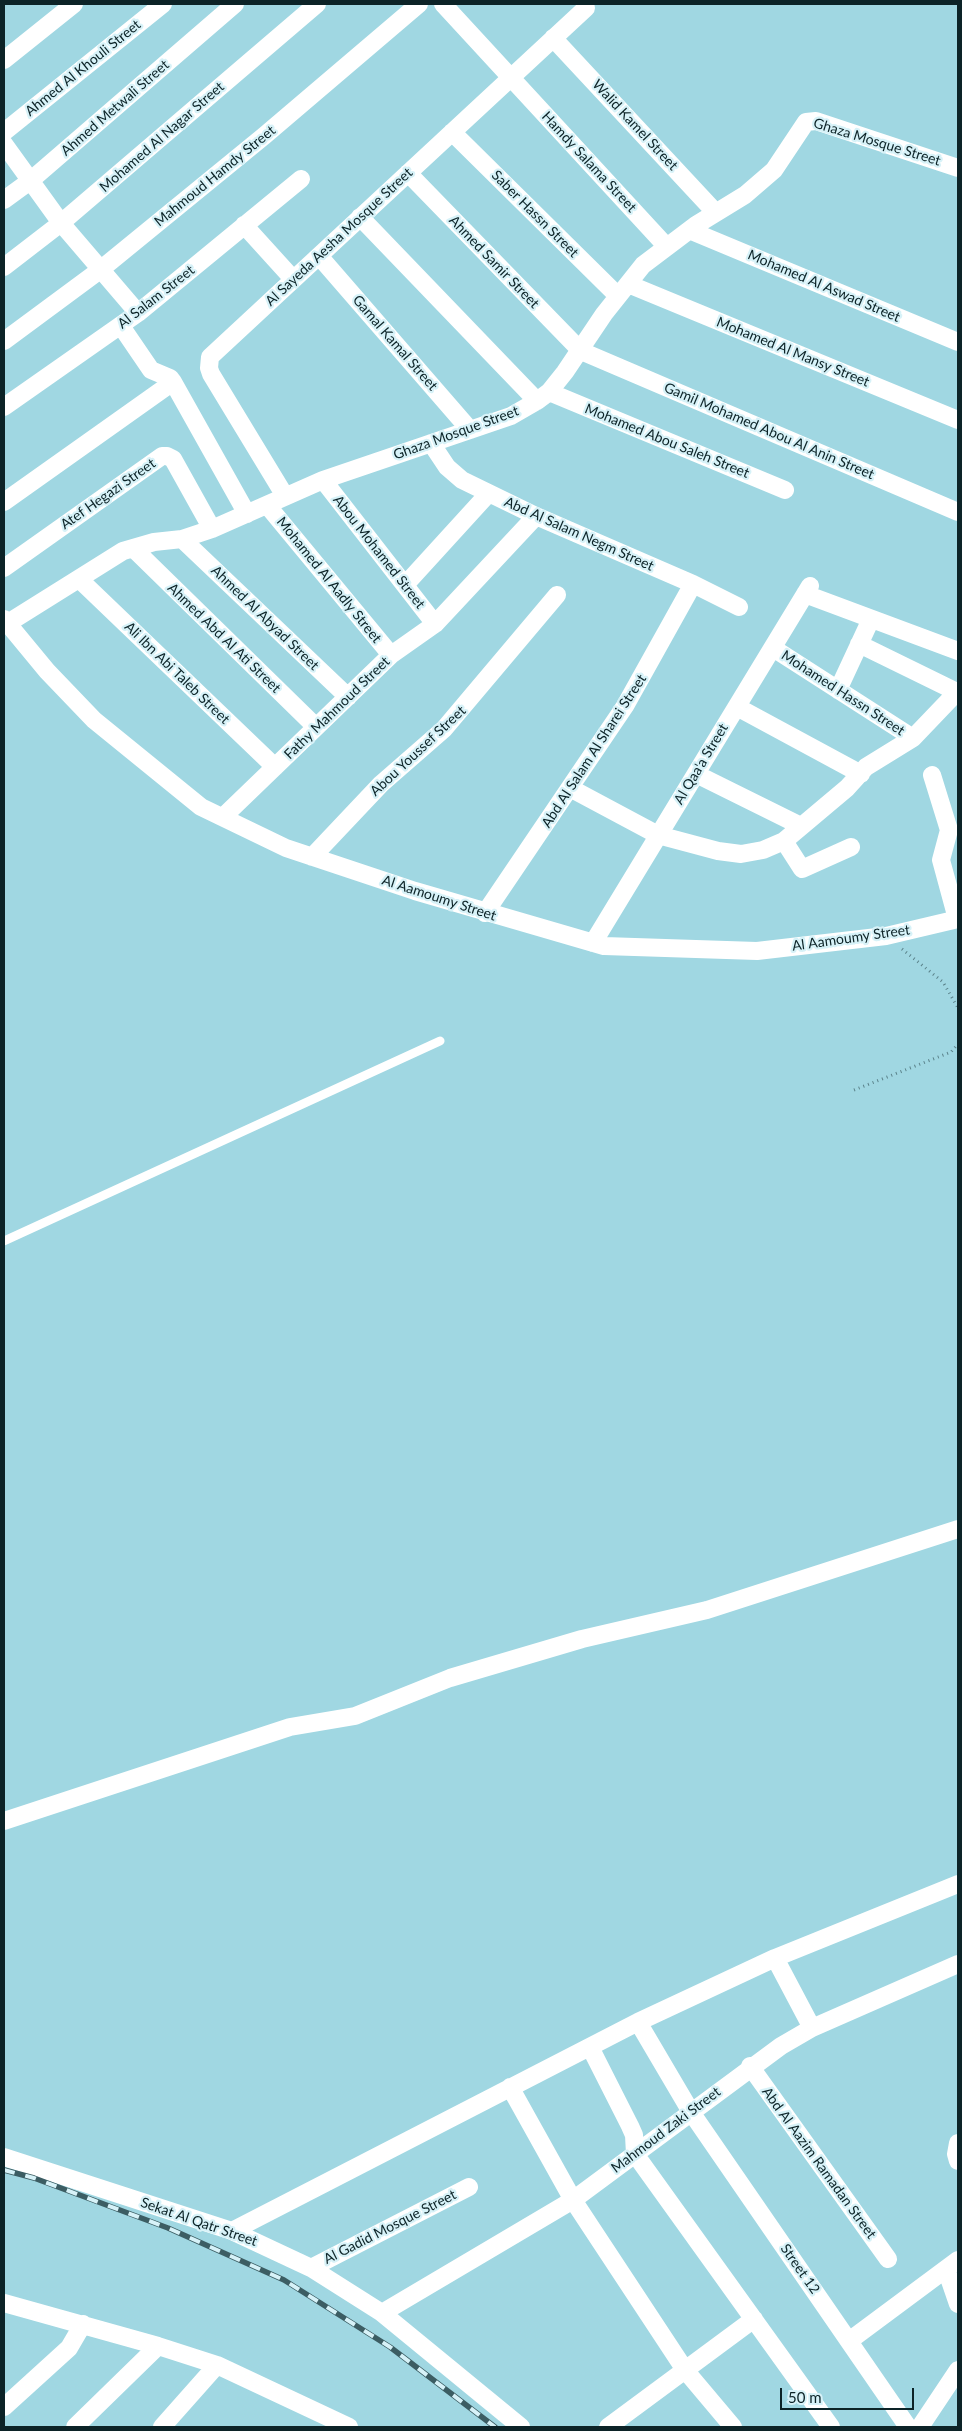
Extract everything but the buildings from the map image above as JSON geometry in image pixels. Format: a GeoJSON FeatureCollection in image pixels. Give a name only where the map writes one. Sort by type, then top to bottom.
{"type":"FeatureCollection","features":[{"type":"Feature","properties":{"kind":"street"},"geometry":{"type":"LineString","coordinates":[[4,60],[74,4]]}},
{"type":"Feature","properties":{"kind":"street","name":"Ahmed Al Khouli Street"},"geometry":{"type":"LineString","coordinates":[[4,132],[163,4]]}},
{"type":"Feature","properties":{"kind":"street","name":"Ahmed Metwali Street"},"geometry":{"type":"LineString","coordinates":[[4,200],[30,181],[235,4]]}},
{"type":"Feature","properties":{"kind":"street","name":"Mohamed Al Nagar Street"},"geometry":{"type":"LineString","coordinates":[[4,267],[62,223],[318,4]]}},
{"type":"Feature","properties":{"kind":"street","name":"Mahmoud Hamdy Street"},"geometry":{"type":"LineString","coordinates":[[4,341],[100,270],[264,136],[419,4]]}},
{"type":"Feature","properties":{"kind":"street","name":"Hamdy Salama Street"},"geometry":{"type":"LineString","coordinates":[[443,4],[668,247]]}},
{"type":"Feature","properties":{"kind":"street","name":"Al Sayeda Aesha Mosque Street"},"geometry":{"type":"LineString","coordinates":[[284,496],[210,374],[208,363],[210,357],[586,8]]}},
{"type":"Feature","properties":{"kind":"street","name":"Walid Kamel Street"},"geometry":{"type":"LineString","coordinates":[[553,38],[716,213]]}},
{"type":"Feature","properties":{"kind":"street","name":"Ghaza Mosque Street"},"geometry":{"type":"LineString","coordinates":[[6,621],[123,551],[154,542],[182,539],[212,529],[323,480],[511,416],[543,397],[581,350],[643,265],[689,230],[745,195],[774,170],[803,124],[809,120],[958,168]]}},
{"type":"Feature","properties":{"kind":"street","name":"Saber Hassn Street"},"geometry":{"type":"LineString","coordinates":[[452,132],[623,290]]}},
{"type":"Feature","properties":{"kind":"street"},"geometry":{"type":"LineString","coordinates":[[4,144],[62,223],[138,313]]}},
{"type":"Feature","properties":{"kind":"street","name":"Ahmed Samir Street"},"geometry":{"type":"LineString","coordinates":[[408,173],[581,350]]}},
{"type":"Feature","properties":{"kind":"street","name":"Al Salam Street"},"geometry":{"type":"LineString","coordinates":[[4,407],[138,313],[301,178]]}},
{"type":"Feature","properties":{"kind":"street","name":"Mohamed Abou Saleh Street"},"geometry":{"type":"LineString","coordinates":[[360,217],[543,397],[786,490]]}},
{"type":"Feature","properties":{"kind":"street"},"geometry":{"type":"LineString","coordinates":[[244,225],[293,279]]}},
{"type":"Feature","properties":{"kind":"street","name":"Mohamed Al Aswad Street"},"geometry":{"type":"LineString","coordinates":[[689,230],[958,342]]}},
{"type":"Feature","properties":{"kind":"street","name":"Gamal Kamal Street"},"geometry":{"type":"LineString","coordinates":[[319,256],[470,430]]}},
{"type":"Feature","properties":{"kind":"street","name":"Mohamed Al Mansy Street"},"geometry":{"type":"LineString","coordinates":[[623,290],[958,420]]}},
{"type":"Feature","properties":{"kind":"street"},"geometry":{"type":"LineString","coordinates":[[120,326],[151,370],[170,378],[173,382],[247,514]]}},
{"type":"Feature","properties":{"kind":"street","name":"Gamil Mohamed Abou Al Anin Street"},"geometry":{"type":"LineString","coordinates":[[581,350],[958,512]]}},
{"type":"Feature","properties":{"kind":"street"},"geometry":{"type":"LineString","coordinates":[[4,502],[173,382]]}},
{"type":"Feature","properties":{"kind":"street","name":"Abd Al Salam Negm Street"},"geometry":{"type":"LineString","coordinates":[[431,443],[454,474],[488,494],[693,584],[740,607]]}},
{"type":"Feature","properties":{"kind":"street","name":"Atef Hegazi Street"},"geometry":{"type":"LineString","coordinates":[[4,568],[162,456],[172,459],[212,529]]}},
{"type":"Feature","properties":{"kind":"street","name":"Abou Mohamed Street"},"geometry":{"type":"LineString","coordinates":[[323,480],[435,624]]}},
{"type":"Feature","properties":{"kind":"street"},"geometry":{"type":"LineString","coordinates":[[405,585],[488,494]]}},
{"type":"Feature","properties":{"kind":"street","name":"Mohamed Al Aadly Street"},"geometry":{"type":"LineString","coordinates":[[267,504],[391,655]]}},
{"type":"Feature","properties":{"kind":"street","name":"Fathy Mahmoud Street"},"geometry":{"type":"LineString","coordinates":[[224,816],[391,655],[435,624],[536,516]]}},
{"type":"Feature","properties":{"kind":"street","name":"Ahmed Al Abyad Street"},"geometry":{"type":"LineString","coordinates":[[182,539],[348,697]]}},
{"type":"Feature","properties":{"kind":"street","name":"Ahmed Abd Al Ati Street"},"geometry":{"type":"LineString","coordinates":[[133,548],[316,728]]}},
{"type":"Feature","properties":{"kind":"street","name":"Ali Ibn Abi Taleb Street"},"geometry":{"type":"LineString","coordinates":[[79,578],[275,767]]}},
{"type":"Feature","properties":{"kind":"street","name":"Abd Al Salam Al Sharei Street"},"geometry":{"type":"LineString","coordinates":[[485,913],[643,678],[693,584]]}},
{"type":"Feature","properties":{"kind":"street","name":"Al Qaa'a Street"},"geometry":{"type":"LineString","coordinates":[[593,943],[807,590],[871,619]]}},
{"type":"Feature","properties":{"kind":"street","name":"Abou Youssef Street"},"geometry":{"type":"LineString","coordinates":[[312,857],[381,784],[444,729],[467,705],[557,595]]}},
{"type":"Feature","properties":{"kind":"street"},"geometry":{"type":"LineString","coordinates":[[838,690],[871,619],[958,651]]}},
{"type":"Feature","properties":{"kind":"street","name":"Al Aamoumy Street"},"geometry":{"type":"LineString","coordinates":[[6,621],[47,671],[94,720],[201,807],[224,816],[286,848],[485,913],[604,946],[757,951],[886,936],[958,919]]}},
{"type":"Feature","properties":{"kind":"street"},"geometry":{"type":"LineString","coordinates":[[570,788],[658,835],[718,851],[741,854],[763,850],[784,841],[847,788],[866,768],[913,738],[958,691],[859,644]]}},
{"type":"Feature","properties":{"kind":"street","name":"Mohamed Hassn Street"},"geometry":{"type":"LineString","coordinates":[[772,648],[913,738]]}},
{"type":"Feature","properties":{"kind":"street"},"geometry":{"type":"LineString","coordinates":[[737,707],[861,774]]}},
{"type":"Feature","properties":{"kind":"street"},"geometry":{"type":"LineString","coordinates":[[696,774],[801,826]]}},
{"type":"Feature","properties":{"kind":"street"},"geometry":{"type":"LineString","coordinates":[[932,776],[949,830],[941,860],[958,919]]}},
{"type":"Feature","properties":{"kind":"street"},"geometry":{"type":"LineString","coordinates":[[784,841],[802,870],[851,846]]}},
{"type":"Feature","properties":{"kind":"street"},"geometry":{"type":"LineString","coordinates":[[4,1821],[290,1727],[354,1716],[450,1678],[582,1639],[707,1610],[958,1529]]}},
{"type":"Feature","properties":{"kind":"street"},"geometry":{"type":"LineString","coordinates":[[232,2231],[638,2022],[776,1958],[958,1884]]}},
{"type":"Feature","properties":{"kind":"street"},"geometry":{"type":"LineString","coordinates":[[776,1958],[812,2028]]}},
{"type":"Feature","properties":{"kind":"street","name":"Mahmoud Zaki Street"},"geometry":{"type":"LineString","coordinates":[[382,2313],[573,2200],[692,2112],[750,2066],[812,2028],[958,1964]]}},
{"type":"Feature","properties":{"kind":"street","name":"Street 12"},"geometry":{"type":"LineString","coordinates":[[638,2022],[692,2112],[908,2427]]}},
{"type":"Feature","properties":{"kind":"street"},"geometry":{"type":"LineString","coordinates":[[590,2047],[634,2135],[635,2154],[832,2427]]}},
{"type":"Feature","properties":{"kind":"street","name":"Abd Al Aazim Ramadan Street"},"geometry":{"type":"LineString","coordinates":[[750,2066],[888,2259]]}},
{"type":"Feature","properties":{"kind":"street"},"geometry":{"type":"LineString","coordinates":[[510,2087],[573,2200],[685,2370],[733,2427]]}},
{"type":"Feature","properties":{"kind":"street"},"geometry":{"type":"LineString","coordinates":[[958,2143],[956,2154],[958,2161]]}},
{"type":"Feature","properties":{"kind":"street","name":"Sekat Al Qatr Street"},"geometry":{"type":"LineString","coordinates":[[4,2157],[232,2231],[311,2268],[382,2313],[521,2427]]}},
{"type":"Feature","properties":{"kind":"street","name":"Al Gadid Mosque Street"},"geometry":{"type":"LineString","coordinates":[[311,2268],[469,2186]]}},
{"type":"Feature","properties":{"kind":"street"},"geometry":{"type":"LineString","coordinates":[[849,2341],[952,2265],[958,2304]]}},
{"type":"Feature","properties":{"kind":"street"},"geometry":{"type":"LineString","coordinates":[[4,2303],[83,2324],[217,2365],[349,2427]]}},
{"type":"Feature","properties":{"kind":"street"},"geometry":{"type":"LineString","coordinates":[[608,2427],[754,2319]]}},
{"type":"Feature","properties":{"kind":"street"},"geometry":{"type":"LineString","coordinates":[[4,2407],[69,2348],[83,2324]]}},
{"type":"Feature","properties":{"kind":"street"},"geometry":{"type":"LineString","coordinates":[[75,2427],[158,2346]]}},
{"type":"Feature","properties":{"kind":"street"},"geometry":{"type":"LineString","coordinates":[[162,2427],[217,2365]]}},
{"type":"Feature","properties":{"kind":"street"},"geometry":{"type":"LineString","coordinates":[[920,2427],[958,2370]]}},
{"type":"Feature","properties":{"kind":"lane"},"geometry":{"type":"LineString","coordinates":[[4,1241],[440,1041]]}},
{"type":"Feature","properties":{"kind":"path"},"geometry":{"type":"LineString","coordinates":[[886,936],[943,982],[958,1008]]}},
{"type":"Feature","properties":{"kind":"path"},"geometry":{"type":"LineString","coordinates":[[854,1090],[951,1052],[958,1044]]}},
{"type":"Feature","properties":{"kind":"railway"},"geometry":{"type":"LineString","coordinates":[[4,2170],[34,2178],[168,2228],[284,2280],[390,2347],[495,2427]]}}]}
